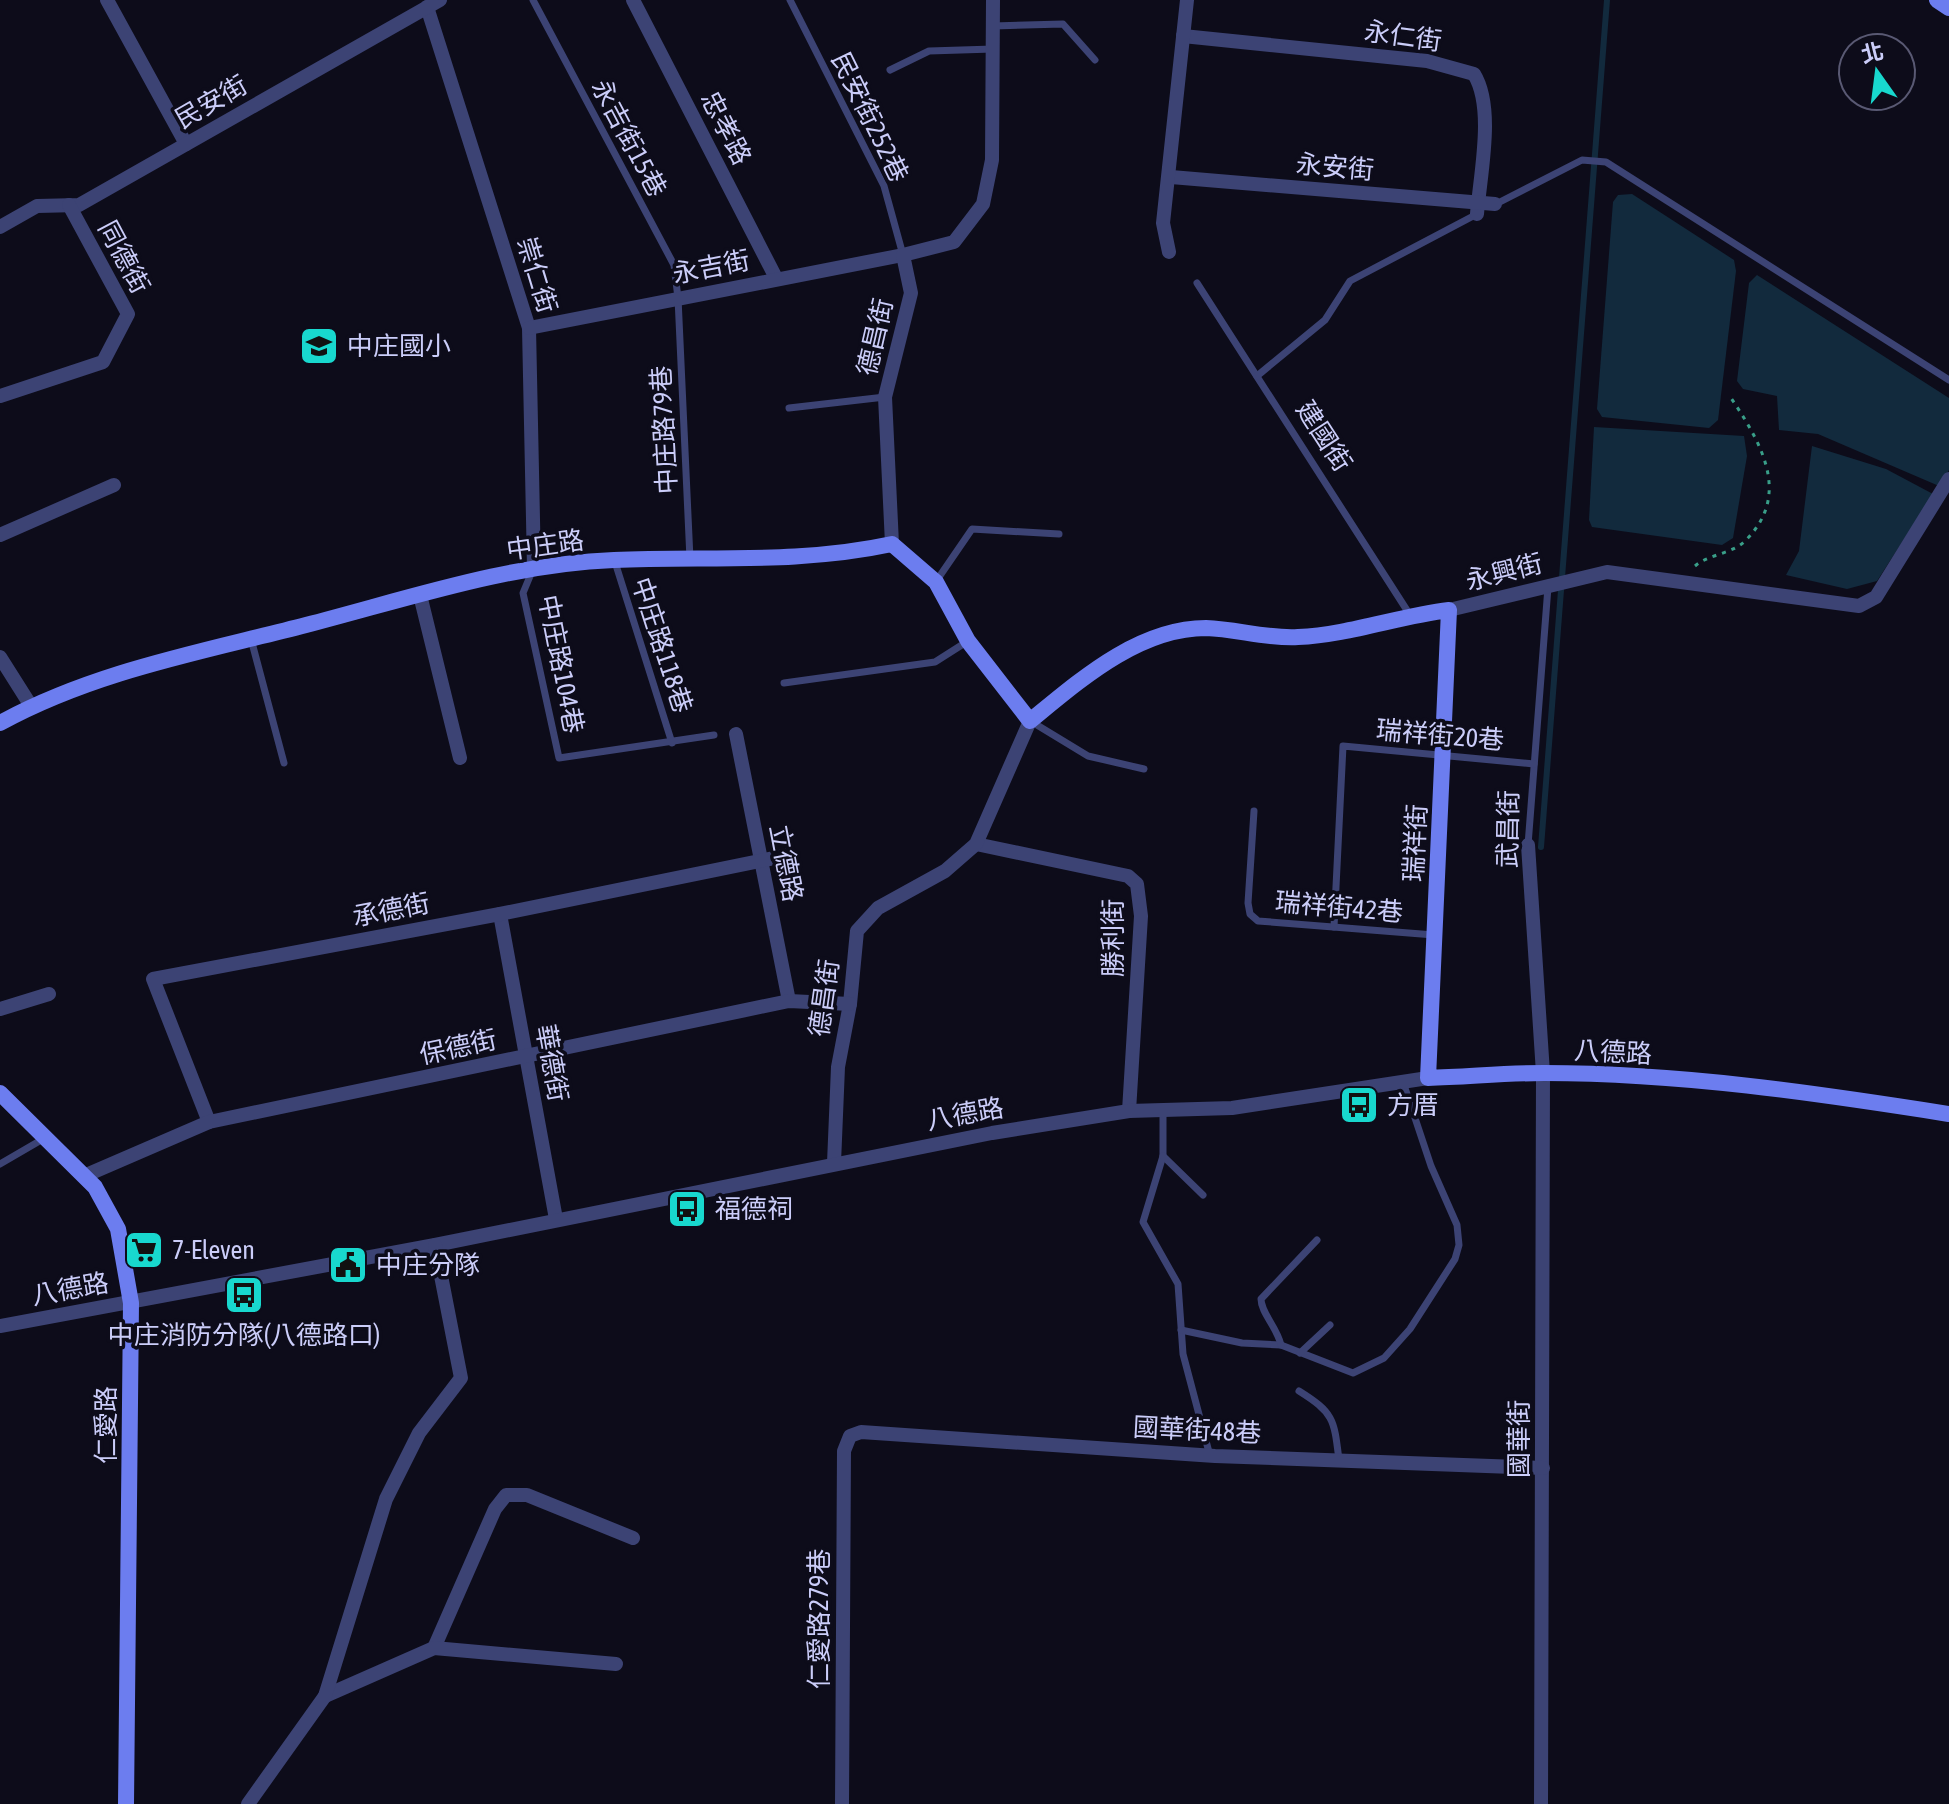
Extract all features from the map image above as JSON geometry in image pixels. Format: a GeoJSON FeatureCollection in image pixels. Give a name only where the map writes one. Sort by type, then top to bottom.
{"type":"FeatureCollection","features":[{"type":"Feature","properties":{"kind":"street"},"geometry":{"type":"LineString","coordinates":[[107,0],[186,144]]}},
{"type":"Feature","properties":{"kind":"street","name":"忠孝路"},"geometry":{"type":"LineString","coordinates":[[633,0],[776,278]]}},
{"type":"Feature","properties":{"kind":"street"},"geometry":{"type":"LineString","coordinates":[[903,255],[954,242],[983,204],[992,160],[993,0]]}},
{"type":"Feature","properties":{"kind":"street"},"geometry":{"type":"LineString","coordinates":[[1169,252],[1163,223],[1171,177],[1187,0]]}},
{"type":"Feature","properties":{"kind":"street"},"geometry":{"type":"LineString","coordinates":[[1937,0],[1949,8]]}},
{"type":"Feature","properties":{"kind":"street","name":"民安街"},"geometry":{"type":"LineString","coordinates":[[0,227],[37,206],[79,205],[433,4]]}},
{"type":"Feature","properties":{"kind":"street","name":"崇仁街"},"geometry":{"type":"LineString","coordinates":[[433,4],[529,328],[534,567]]}},
{"type":"Feature","properties":{"kind":"street","name":"永仁街"},"geometry":{"type":"LineString","coordinates":[[1183,36],[1427,61],[1474,74],[1482,86],[1485,111],[1477,208]]}},
{"type":"Feature","properties":{"kind":"street","name":"永安街"},"geometry":{"type":"LineString","coordinates":[[1171,177],[1477,208],[1495,204]]}},
{"type":"Feature","properties":{"kind":"street","name":"同德街"},"geometry":{"type":"LineString","coordinates":[[0,396],[103,362],[120,336],[128,314],[69,205]]}},
{"type":"Feature","properties":{"kind":"street","name":"永吉街"},"geometry":{"type":"LineString","coordinates":[[529,328],[903,255]]}},
{"type":"Feature","properties":{"kind":"street","name":"德昌街"},"geometry":{"type":"LineString","coordinates":[[892,544],[885,397],[911,293],[903,255]]}},
{"type":"Feature","properties":{"kind":"street","name":"永興街"},"geometry":{"type":"LineString","coordinates":[[1030,721],[1089,672],[1160,636],[1205,628],[1267,637],[1301,637],[1449,610],[1607,572],[1859,606],[1876,597],[1949,479]]}},
{"type":"Feature","properties":{"kind":"street"},"geometry":{"type":"LineString","coordinates":[[0,535],[114,485]]}},
{"type":"Feature","properties":{"kind":"street"},"geometry":{"type":"LineString","coordinates":[[892,544],[936,582],[968,641],[1030,721]]}},
{"type":"Feature","properties":{"kind":"street","name":"中庄路"},"geometry":{"type":"LineString","coordinates":[[0,723],[31,706],[125,670],[534,567],[614,560],[797,557],[892,544]]}},
{"type":"Feature","properties":{"kind":"street"},"geometry":{"type":"LineString","coordinates":[[420,595],[460,758]]}},
{"type":"Feature","properties":{"kind":"street","name":"瑞祥街"},"geometry":{"type":"LineString","coordinates":[[1428,1078],[1449,610]]}},
{"type":"Feature","properties":{"kind":"street"},"geometry":{"type":"LineString","coordinates":[[0,657],[31,706]]}},
{"type":"Feature","properties":{"kind":"street","name":"德昌街"},"geometry":{"type":"LineString","coordinates":[[834,1163],[838,1067],[850,1004],[857,931],[878,908],[945,871],[976,844],[1030,721]]}},
{"type":"Feature","properties":{"kind":"street","name":"立德路"},"geometry":{"type":"LineString","coordinates":[[736,734],[789,1001]]}},
{"type":"Feature","properties":{"kind":"street","name":"勝利街"},"geometry":{"type":"LineString","coordinates":[[976,844],[1128,876],[1137,884],[1141,916],[1129,1111]]}},
{"type":"Feature","properties":{"kind":"street","name":"武昌街"},"geometry":{"type":"LineString","coordinates":[[1528,845],[1543,1073]]}},
{"type":"Feature","properties":{"kind":"street","name":"承德街"},"geometry":{"type":"LineString","coordinates":[[209,1122],[153,979],[500,914],[789,855]]}},
{"type":"Feature","properties":{"kind":"street","name":"華德街"},"geometry":{"type":"LineString","coordinates":[[500,914],[556,1219]]}},
{"type":"Feature","properties":{"kind":"street"},"geometry":{"type":"LineString","coordinates":[[0,1009],[49,994]]}},
{"type":"Feature","properties":{"kind":"street","name":"保德街"},"geometry":{"type":"LineString","coordinates":[[84,1176],[209,1122],[789,1001],[850,1004]]}},
{"type":"Feature","properties":{"kind":"street","name":"八德路"},"geometry":{"type":"LineString","coordinates":[[0,1326],[435,1245],[834,1163],[1129,1111],[1232,1108],[1428,1078],[1543,1073],[1645,1077],[1770,1088],[1949,1114]]}},
{"type":"Feature","properties":{"kind":"street","name":"國華街"},"geometry":{"type":"LineString","coordinates":[[1541,1804],[1543,1073]]}},
{"type":"Feature","properties":{"kind":"street","name":"仁愛路"},"geometry":{"type":"LineString","coordinates":[[0,1093],[95,1187],[118,1229],[131,1303],[126,1804]]}},
{"type":"Feature","properties":{"kind":"street"},"geometry":{"type":"LineString","coordinates":[[248,1804],[325,1696],[386,1499],[419,1433],[461,1378],[435,1245]]}},
{"type":"Feature","properties":{"kind":"street","name":"國華街48巷"},"geometry":{"type":"LineString","coordinates":[[850,1436],[861,1432],[1210,1456],[1543,1468]]}},
{"type":"Feature","properties":{"kind":"street","name":"仁愛路279巷"},"geometry":{"type":"LineString","coordinates":[[842,1804],[844,1451],[850,1436]]}},
{"type":"Feature","properties":{"kind":"street"},"geometry":{"type":"LineString","coordinates":[[434,1648],[495,1509],[506,1495],[527,1495],[633,1538]]}},
{"type":"Feature","properties":{"kind":"street"},"geometry":{"type":"LineString","coordinates":[[325,1696],[434,1648],[616,1664]]}},
{"type":"Feature","properties":{"kind":"lane","name":"永吉街15巷"},"geometry":{"type":"LineString","coordinates":[[533,0],[674,265],[678,298]]}},
{"type":"Feature","properties":{"kind":"lane","name":"民安街252巷"},"geometry":{"type":"LineString","coordinates":[[790,0],[884,186],[903,255]]}},
{"type":"Feature","properties":{"kind":"lane"},"geometry":{"type":"LineString","coordinates":[[993,26],[1063,24],[1095,60]]}},
{"type":"Feature","properties":{"kind":"lane"},"geometry":{"type":"LineString","coordinates":[[890,70],[929,51],[993,49]]}},
{"type":"Feature","properties":{"kind":"lane"},"geometry":{"type":"LineString","coordinates":[[1495,204],[1572,164],[1590,159],[1606,162],[1949,380]]}},
{"type":"Feature","properties":{"kind":"lane"},"geometry":{"type":"LineString","coordinates":[[1257,376],[1325,320],[1350,281],[1477,208]]}},
{"type":"Feature","properties":{"kind":"lane","name":"建國街"},"geometry":{"type":"LineString","coordinates":[[1197,283],[1410,615]]}},
{"type":"Feature","properties":{"kind":"lane","name":"中庄路79巷"},"geometry":{"type":"LineString","coordinates":[[678,298],[690,561]]}},
{"type":"Feature","properties":{"kind":"lane"},"geometry":{"type":"LineString","coordinates":[[789,408],[885,397]]}},
{"type":"Feature","properties":{"kind":"lane"},"geometry":{"type":"LineString","coordinates":[[936,582],[972,529],[1059,534]]}},
{"type":"Feature","properties":{"kind":"lane","name":"中庄路118巷"},"geometry":{"type":"LineString","coordinates":[[614,560],[672,743]]}},
{"type":"Feature","properties":{"kind":"lane","name":"中庄路104巷"},"geometry":{"type":"LineString","coordinates":[[534,567],[523,593],[559,758],[714,735]]}},
{"type":"Feature","properties":{"kind":"lane","name":"武昌街"},"geometry":{"type":"LineString","coordinates":[[1528,845],[1551,584]]}},
{"type":"Feature","properties":{"kind":"lane"},"geometry":{"type":"LineString","coordinates":[[251,639],[284,763]]}},
{"type":"Feature","properties":{"kind":"lane"},"geometry":{"type":"LineString","coordinates":[[784,683],[935,662],[968,641]]}},
{"type":"Feature","properties":{"kind":"lane"},"geometry":{"type":"LineString","coordinates":[[1030,721],[1088,756],[1144,769]]}},
{"type":"Feature","properties":{"kind":"lane","name":"瑞祥街20巷"},"geometry":{"type":"LineString","coordinates":[[1334,927],[1343,746],[1534,764]]}},
{"type":"Feature","properties":{"kind":"lane","name":"瑞祥街42巷"},"geometry":{"type":"LineString","coordinates":[[1254,811],[1250,914],[1258,921],[1435,935]]}},
{"type":"Feature","properties":{"kind":"lane"},"geometry":{"type":"LineString","coordinates":[[1181,1330],[1242,1343],[1281,1345],[1353,1373],[1384,1358],[1410,1329],[1455,1259],[1459,1245],[1451,1209],[1431,1166],[1403,1082]]}},
{"type":"Feature","properties":{"kind":"lane"},"geometry":{"type":"LineString","coordinates":[[1163,1111],[1163,1156],[1143,1222],[1178,1284],[1183,1354],[1210,1456]]}},
{"type":"Feature","properties":{"kind":"lane"},"geometry":{"type":"LineString","coordinates":[[0,1164],[45,1137]]}},
{"type":"Feature","properties":{"kind":"lane"},"geometry":{"type":"LineString","coordinates":[[1163,1156],[1203,1195]]}},
{"type":"Feature","properties":{"kind":"lane"},"geometry":{"type":"LineString","coordinates":[[1281,1345],[1278,1328],[1264,1311],[1261,1299],[1317,1240]]}},
{"type":"Feature","properties":{"kind":"lane"},"geometry":{"type":"LineString","coordinates":[[1300,1353],[1330,1325]]}},
{"type":"Feature","properties":{"kind":"lane"},"geometry":{"type":"LineString","coordinates":[[1299,1391],[1326,1408],[1332,1417],[1339,1462]]}},
{"type":"Feature","properties":{"kind":"path"},"geometry":{"type":"LineString","coordinates":[[1676,582],[1701,561],[1743,544],[1767,512],[1769,473],[1755,435],[1729,395]]}},
{"type":"Feature","properties":{"kind":"water"},"geometry":{"type":"Polygon","coordinates":[[[1632,194],[1734,260],[1736,271],[1718,420],[1709,428],[1602,417],[1597,409],[1613,202],[1618,195],[1632,194]]]}},
{"type":"Feature","properties":{"kind":"water"},"geometry":{"type":"Polygon","coordinates":[[[1757,275],[1949,398],[1949,470],[1939,486],[1818,434],[1779,430],[1777,396],[1743,389],[1737,381],[1749,283],[1757,275]]]}},
{"type":"Feature","properties":{"kind":"water"},"geometry":{"type":"Polygon","coordinates":[[[1594,427],[1744,436],[1747,456],[1733,538],[1722,545],[1592,527],[1589,520],[1594,427]]]}},
{"type":"Feature","properties":{"kind":"water"},"geometry":{"type":"Polygon","coordinates":[[[1812,446],[1886,469],[1933,494],[1877,581],[1847,589],[1786,575],[1799,551],[1812,446]]]}},
{"type":"Feature","properties":{"kind":"waterway"},"geometry":{"type":"LineString","coordinates":[[1541,847],[1607,0]]}},
{"type":"Feature","properties":{"kind":"place","name":"中庄國小"},"geometry":{"type":"Point","coordinates":[319,346]}},
{"type":"Feature","properties":{"kind":"place","name":"方厝"},"geometry":{"type":"Point","coordinates":[1359,1105]}},
{"type":"Feature","properties":{"kind":"place","name":"福德祠"},"geometry":{"type":"Point","coordinates":[687,1209]}},
{"type":"Feature","properties":{"kind":"place","name":"7-Eleven"},"geometry":{"type":"Point","coordinates":[144,1250]}},
{"type":"Feature","properties":{"kind":"place","name":"中庄分隊"},"geometry":{"type":"Point","coordinates":[348,1265]}},
{"type":"Feature","properties":{"kind":"place","name":"中庄消防分隊(八德路口)"},"geometry":{"type":"Point","coordinates":[244,1295]}}]}
